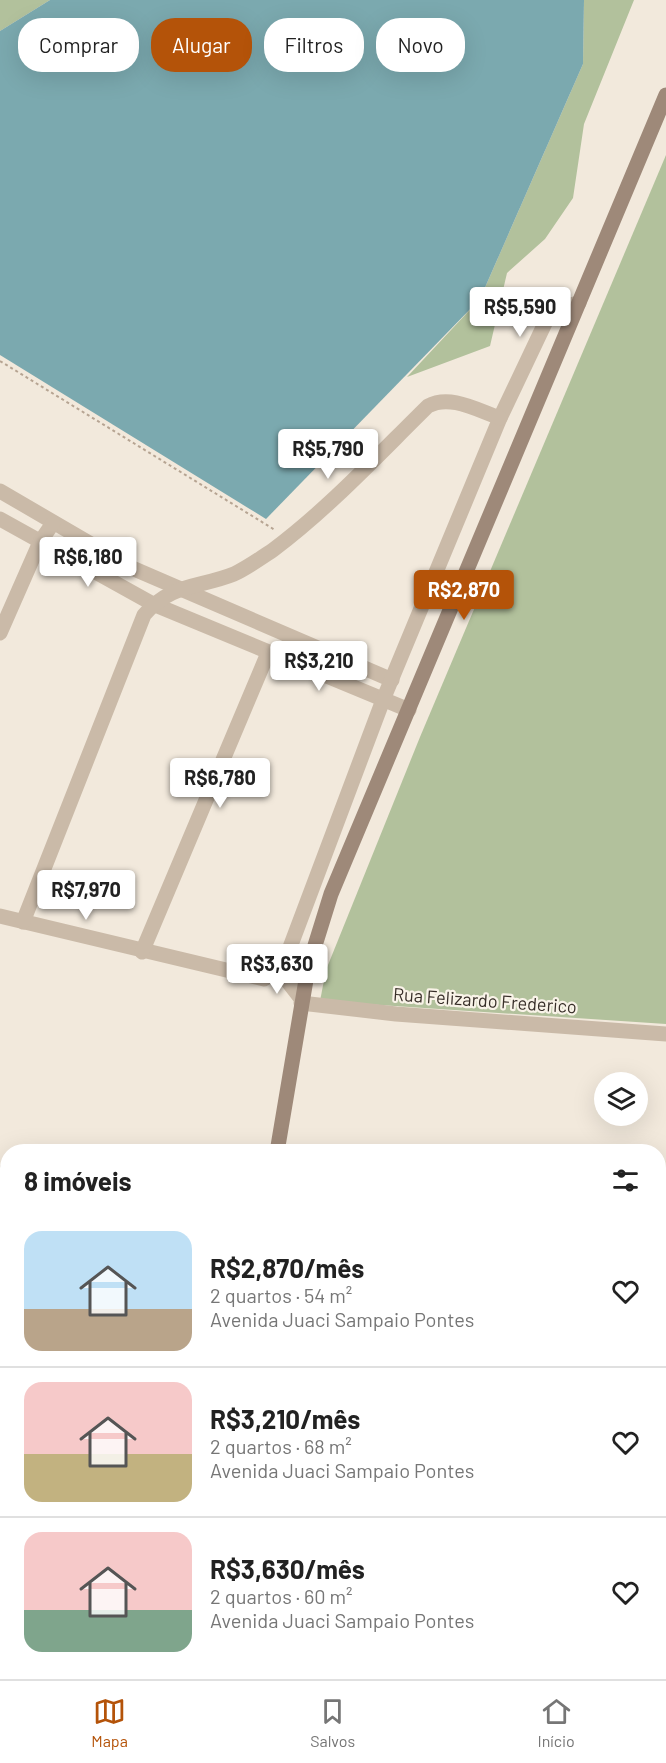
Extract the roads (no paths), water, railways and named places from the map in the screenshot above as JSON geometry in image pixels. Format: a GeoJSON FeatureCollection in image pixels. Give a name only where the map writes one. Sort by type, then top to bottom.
{"type":"FeatureCollection","features":[{"type":"Feature","properties":{"kind":"main road"},"geometry":{"type":"LineString","coordinates":[[278,1144],[308,968],[331,894],[666,95]]}},
{"type":"Feature","properties":{"kind":"street"},"geometry":{"type":"LineString","coordinates":[[0,916],[142,952],[264,979],[284,966],[383,700],[500,418],[547,319],[560,307],[579,303]]}},
{"type":"Feature","properties":{"kind":"street"},"geometry":{"type":"LineString","coordinates":[[23,922],[144,615],[153,604],[178,588],[234,574],[288,537],[331,501],[428,406],[439,400],[450,401],[500,418]]}},
{"type":"Feature","properties":{"kind":"street"},"geometry":{"type":"LineString","coordinates":[[0,491],[132,568],[392,680]]}},
{"type":"Feature","properties":{"kind":"street"},"geometry":{"type":"LineString","coordinates":[[0,519],[153,604],[409,710]]}},
{"type":"Feature","properties":{"kind":"street"},"geometry":{"type":"LineString","coordinates":[[0,633],[40,542],[53,523]]}},
{"type":"Feature","properties":{"kind":"street"},"geometry":{"type":"LineString","coordinates":[[142,952],[268,653]]}},
{"type":"Feature","properties":{"kind":"street"},"geometry":{"type":"LineString","coordinates":[[278,969],[302,1002]]}},
{"type":"Feature","properties":{"kind":"street","name":"Rua Felizardo Frederico"},"geometry":{"type":"LineString","coordinates":[[302,1002],[396,1014],[666,1034]]}},
{"type":"Feature","properties":{"kind":"water"},"geometry":{"type":"Polygon","coordinates":[[[50,0],[584,0],[583,64],[480,299],[266,519],[0,355],[0,31],[18,20],[18,72],[139,72],[139,18],[21,18],[50,0]]]}}]}
